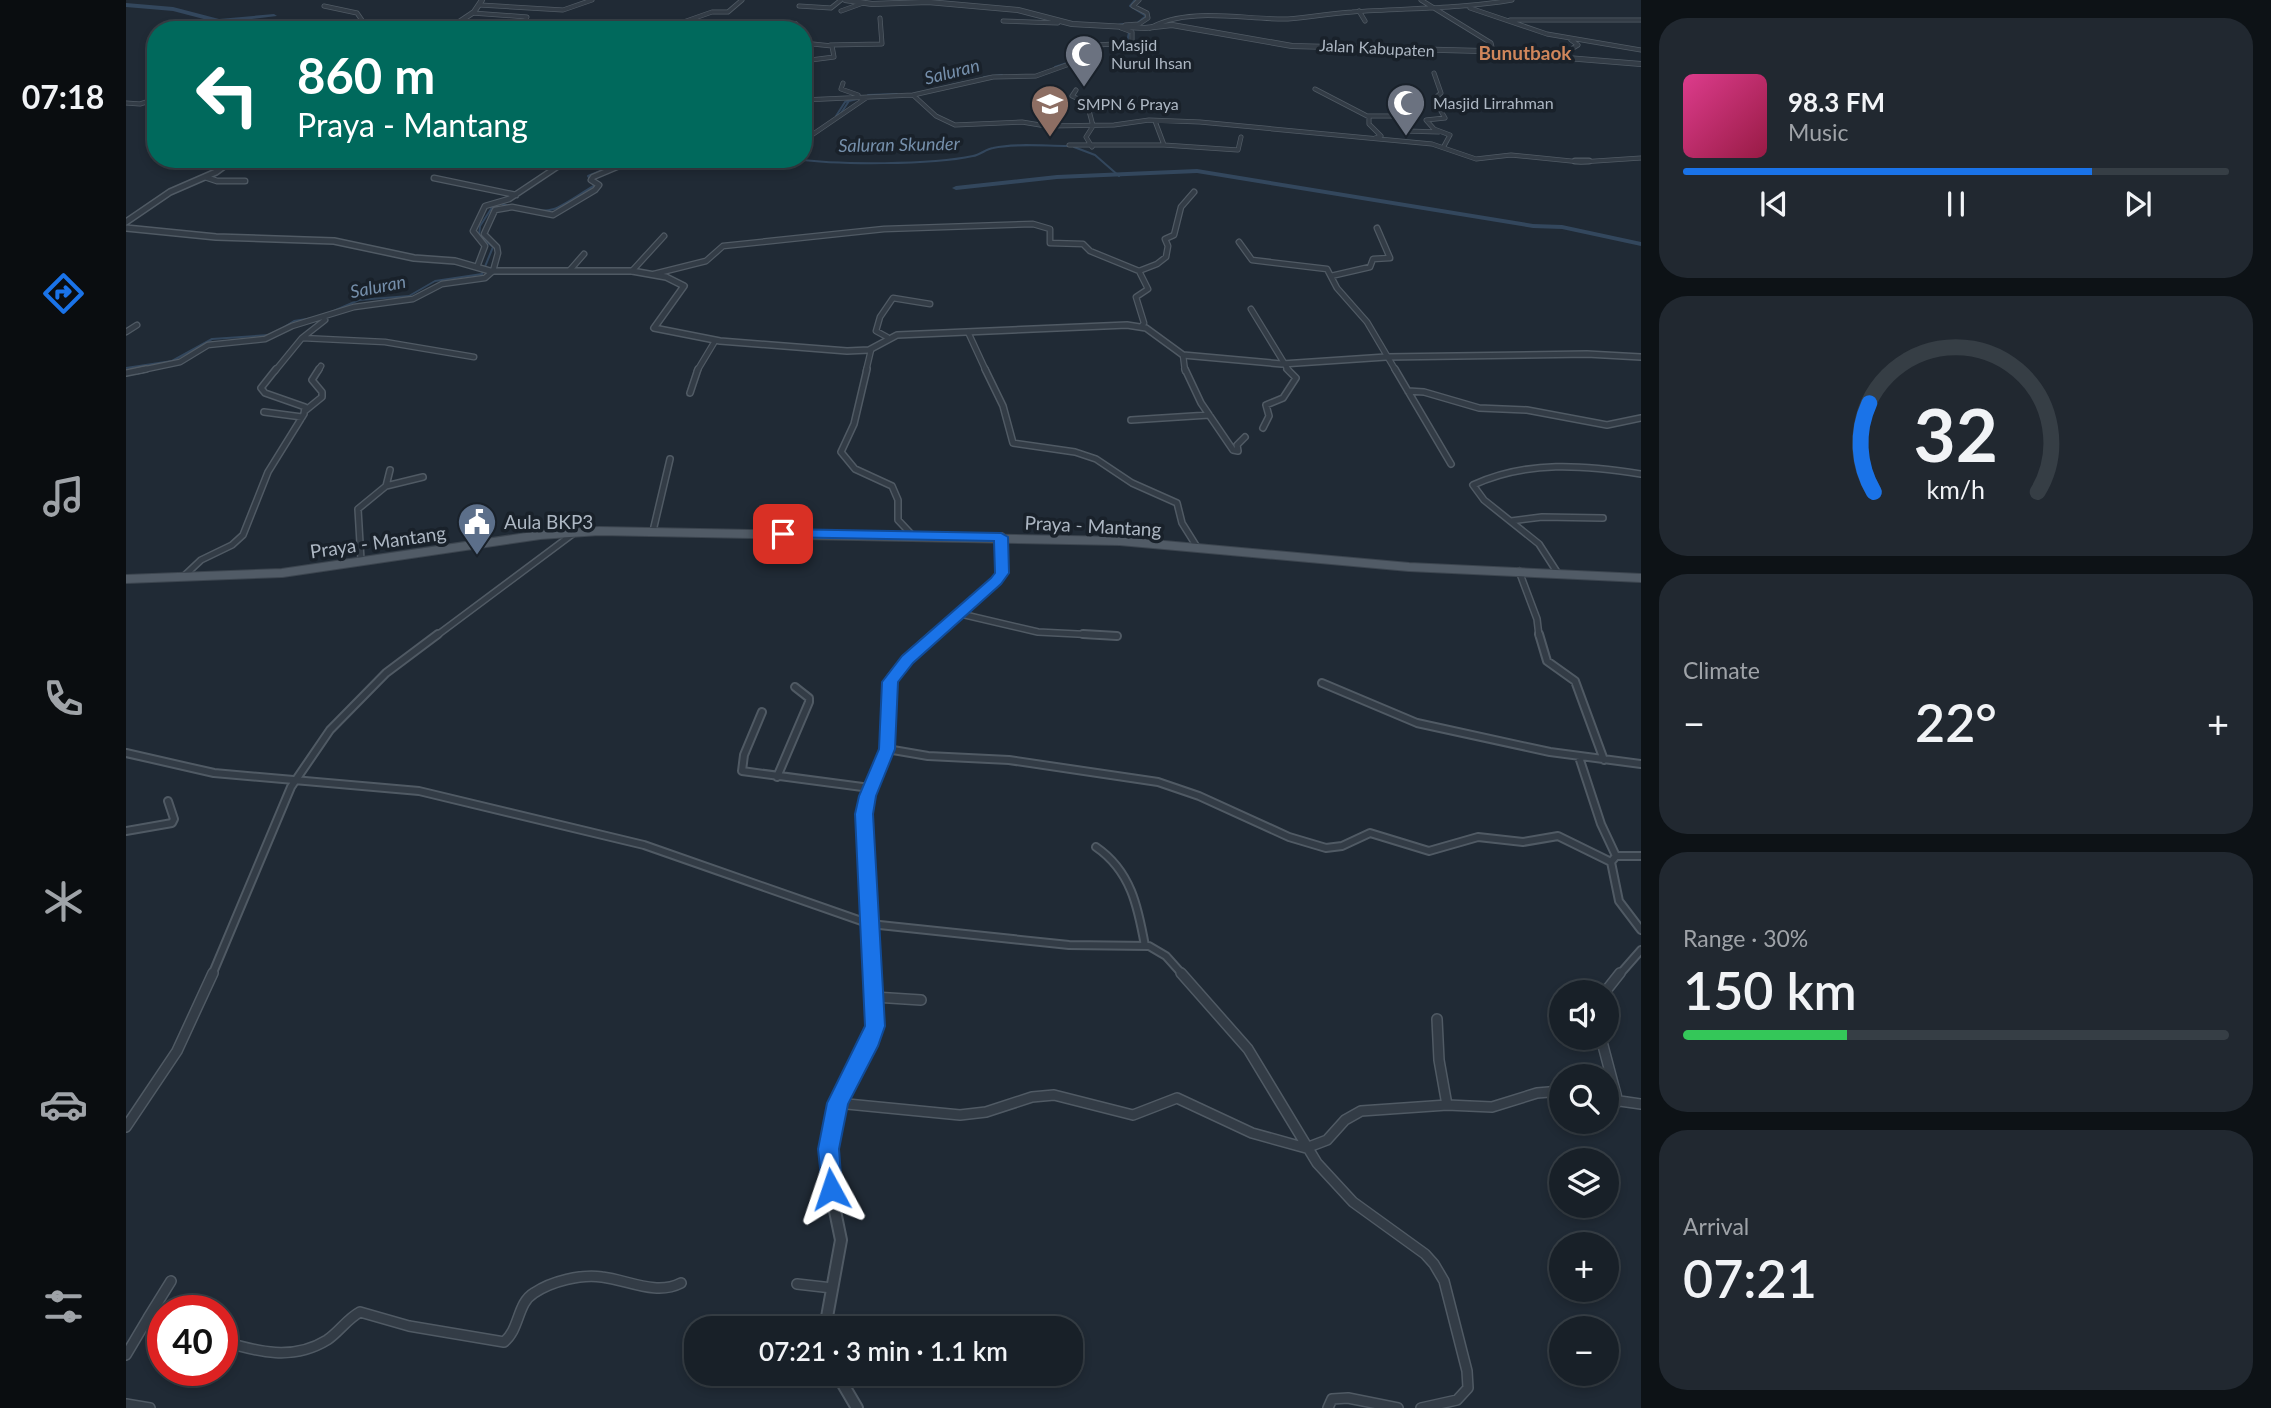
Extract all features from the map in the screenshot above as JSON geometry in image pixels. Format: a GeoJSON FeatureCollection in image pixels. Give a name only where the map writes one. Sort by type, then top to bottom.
{"type":"FeatureCollection","features":[{"type":"Feature","properties":{"kind":"main road","name":"Praya - Mantang"},"geometry":{"type":"LineString","coordinates":[[126,579],[282,573],[575,532],[653,531],[1001,537],[1197,547],[1409,567],[1641,578]]}},
{"type":"Feature","properties":{"kind":"street"},"geometry":{"type":"LineString","coordinates":[[460,21],[481,2],[563,10],[592,0]]}},
{"type":"Feature","properties":{"kind":"street"},"geometry":{"type":"LineString","coordinates":[[686,21],[712,12],[728,12],[742,0]]}},
{"type":"Feature","properties":{"kind":"street"},"geometry":{"type":"LineString","coordinates":[[799,6],[831,8],[846,0]]}},
{"type":"Feature","properties":{"kind":"street","name":"Jalan Kabupaten"},"geometry":{"type":"LineString","coordinates":[[846,0],[863,3],[921,2],[1022,11],[1058,23],[1135,27],[1183,26],[1292,46],[1493,51],[1641,64]]}},
{"type":"Feature","properties":{"kind":"street"},"geometry":{"type":"LineString","coordinates":[[954,5],[959,0]]}},
{"type":"Feature","properties":{"kind":"street"},"geometry":{"type":"LineString","coordinates":[[1115,26],[1139,24],[1148,18],[1147,13],[1133,6],[1139,0]]}},
{"type":"Feature","properties":{"kind":"street"},"geometry":{"type":"LineString","coordinates":[[1421,0],[1491,43],[1493,51]]}},
{"type":"Feature","properties":{"kind":"street"},"geometry":{"type":"LineString","coordinates":[[1150,27],[1160,22],[1198,18],[1289,19],[1360,11],[1469,7],[1512,0]]}},
{"type":"Feature","properties":{"kind":"street"},"geometry":{"type":"LineString","coordinates":[[841,11],[863,3]]}},
{"type":"Feature","properties":{"kind":"street"},"geometry":{"type":"LineString","coordinates":[[324,6],[349,10],[359,14],[363,21]]}},
{"type":"Feature","properties":{"kind":"street"},"geometry":{"type":"LineString","coordinates":[[1469,7],[1566,38],[1641,50]]}},
{"type":"Feature","properties":{"kind":"street"},"geometry":{"type":"LineString","coordinates":[[1360,11],[1365,21]]}},
{"type":"Feature","properties":{"kind":"street"},"geometry":{"type":"LineString","coordinates":[[472,13],[527,17],[524,21]]}},
{"type":"Feature","properties":{"kind":"street"},"geometry":{"type":"LineString","coordinates":[[812,44],[882,44],[878,21],[880,18]]}},
{"type":"Feature","properties":{"kind":"street"},"geometry":{"type":"LineString","coordinates":[[1507,20],[1641,20]]}},
{"type":"Feature","properties":{"kind":"street"},"geometry":{"type":"LineString","coordinates":[[1003,21],[1058,23]]}},
{"type":"Feature","properties":{"kind":"street"},"geometry":{"type":"LineString","coordinates":[[812,100],[913,95],[993,77],[1035,76],[1089,57],[1079,46],[1132,43],[1132,32],[1115,26]]}},
{"type":"Feature","properties":{"kind":"street"},"geometry":{"type":"LineString","coordinates":[[1566,38],[1578,45],[1573,48]]}},
{"type":"Feature","properties":{"kind":"street"},"geometry":{"type":"LineString","coordinates":[[812,61],[832,60],[830,45]]}},
{"type":"Feature","properties":{"kind":"street"},"geometry":{"type":"LineString","coordinates":[[1434,73],[1441,93],[1434,99],[1445,118],[1426,120],[1451,138],[1444,146]]}},
{"type":"Feature","properties":{"kind":"street"},"geometry":{"type":"LineString","coordinates":[[843,83],[841,89],[863,96]]}},
{"type":"Feature","properties":{"kind":"street"},"geometry":{"type":"LineString","coordinates":[[1315,89],[1367,116],[1395,116]]}},
{"type":"Feature","properties":{"kind":"street"},"geometry":{"type":"LineString","coordinates":[[1076,90],[1072,96],[1087,103],[1093,126],[1086,137],[1092,147]]}},
{"type":"Feature","properties":{"kind":"street"},"geometry":{"type":"LineString","coordinates":[[913,95],[936,116],[955,125],[1022,122],[1093,126],[1155,121],[1444,146],[1476,159],[1510,155],[1581,162],[1641,158]]}},
{"type":"Feature","properties":{"kind":"street"},"geometry":{"type":"LineString","coordinates":[[812,137],[824,132],[852,103],[863,96]]}},
{"type":"Feature","properties":{"kind":"street"},"geometry":{"type":"LineString","coordinates":[[126,103],[137,105],[147,102]]}},
{"type":"Feature","properties":{"kind":"street"},"geometry":{"type":"LineString","coordinates":[[1367,116],[1370,119],[1369,124],[1381,136],[1370,139]]}},
{"type":"Feature","properties":{"kind":"street"},"geometry":{"type":"LineString","coordinates":[[1155,121],[1162,145],[1159,152]]}},
{"type":"Feature","properties":{"kind":"street"},"geometry":{"type":"LineString","coordinates":[[1406,131],[1441,132]]}},
{"type":"Feature","properties":{"kind":"street"},"geometry":{"type":"LineString","coordinates":[[1069,145],[1162,145],[1238,150],[1241,137]]}},
{"type":"Feature","properties":{"kind":"street"},"geometry":{"type":"LineString","coordinates":[[126,222],[170,192],[220,168]]}},
{"type":"Feature","properties":{"kind":"street"},"geometry":{"type":"LineString","coordinates":[[479,268],[484,258],[485,246],[473,231],[485,206],[516,195],[556,168]]}},
{"type":"Feature","properties":{"kind":"street"},"geometry":{"type":"LineString","coordinates":[[126,373],[180,362],[208,345],[265,339],[292,326],[360,306],[413,299],[442,284],[480,279],[491,271],[497,247],[484,234],[495,210],[512,207],[555,214],[595,190],[598,185],[592,180],[593,177],[615,168]]}},
{"type":"Feature","properties":{"kind":"street"},"geometry":{"type":"LineString","coordinates":[[205,177],[217,181],[245,181]]}},
{"type":"Feature","properties":{"kind":"street"},"geometry":{"type":"LineString","coordinates":[[434,178],[516,195]]}},
{"type":"Feature","properties":{"kind":"street"},"geometry":{"type":"LineString","coordinates":[[654,274],[706,261],[717,249],[727,245],[884,229],[1024,224],[1050,229],[1050,243],[1082,243],[1090,251],[1139,271],[1154,267],[1167,256],[1169,247],[1165,239],[1174,234],[1181,207],[1194,192]]}},
{"type":"Feature","properties":{"kind":"street"},"geometry":{"type":"LineString","coordinates":[[126,228],[334,242],[491,271],[632,271],[654,274],[684,286],[661,314],[654,328],[668,335],[715,341],[871,350]]}},
{"type":"Feature","properties":{"kind":"street"},"geometry":{"type":"LineString","coordinates":[[1331,276],[1370,267],[1373,258],[1390,258],[1377,228]]}},
{"type":"Feature","properties":{"kind":"street"},"geometry":{"type":"LineString","coordinates":[[632,271],[664,236]]}},
{"type":"Feature","properties":{"kind":"street"},"geometry":{"type":"LineString","coordinates":[[1240,242],[1252,260],[1323,267],[1337,288],[1367,322],[1451,464]]}},
{"type":"Feature","properties":{"kind":"street"},"geometry":{"type":"LineString","coordinates":[[570,270],[584,254]]}},
{"type":"Feature","properties":{"kind":"street"},"geometry":{"type":"LineString","coordinates":[[1139,271],[1147,289],[1136,297],[1144,323],[1142,326]]}},
{"type":"Feature","properties":{"kind":"street"},"geometry":{"type":"LineString","coordinates":[[930,304],[893,298],[880,317],[876,331],[887,337],[1142,326],[1183,355],[1282,364],[1386,357],[1641,357]]}},
{"type":"Feature","properties":{"kind":"street"},"geometry":{"type":"LineString","coordinates":[[1251,309],[1282,364],[1297,378],[1283,398],[1266,405],[1269,416],[1263,428]]}},
{"type":"Feature","properties":{"kind":"street"},"geometry":{"type":"LineString","coordinates":[[306,410],[265,393],[261,388],[302,338],[329,317]]}},
{"type":"Feature","properties":{"kind":"street"},"geometry":{"type":"LineString","coordinates":[[126,332],[137,325]]}},
{"type":"Feature","properties":{"kind":"street"},"geometry":{"type":"LineString","coordinates":[[968,332],[1003,406],[1013,443],[1075,452],[1096,459],[1132,483],[1170,499],[1177,503],[1182,523],[1197,547]]}},
{"type":"Feature","properties":{"kind":"street"},"geometry":{"type":"LineString","coordinates":[[887,337],[871,350],[854,424],[841,452],[844,461],[892,486],[898,500],[898,520],[913,536]]}},
{"type":"Feature","properties":{"kind":"street"},"geometry":{"type":"LineString","coordinates":[[302,338],[319,342],[337,339],[377,341],[474,357]]}},
{"type":"Feature","properties":{"kind":"street"},"geometry":{"type":"LineString","coordinates":[[690,393],[697,371],[715,341]]}},
{"type":"Feature","properties":{"kind":"street"},"geometry":{"type":"LineString","coordinates":[[1183,355],[1183,369],[1209,415],[1234,451],[1238,451],[1237,445],[1245,437]]}},
{"type":"Feature","properties":{"kind":"street"},"geometry":{"type":"LineString","coordinates":[[184,576],[201,560],[232,545],[243,536],[268,472],[306,410],[322,397],[322,392],[312,380],[321,366]]}},
{"type":"Feature","properties":{"kind":"street"},"geometry":{"type":"LineString","coordinates":[[1408,391],[1424,392],[1479,408],[1527,410],[1607,425],[1641,418]]}},
{"type":"Feature","properties":{"kind":"street"},"geometry":{"type":"LineString","coordinates":[[264,412],[302,417]]}},
{"type":"Feature","properties":{"kind":"street"},"geometry":{"type":"LineString","coordinates":[[1131,420],[1209,415]]}},
{"type":"Feature","properties":{"kind":"street"},"geometry":{"type":"LineString","coordinates":[[653,531],[661,508],[670,459]]}},
{"type":"Feature","properties":{"kind":"street"},"geometry":{"type":"LineString","coordinates":[[1557,572],[1546,551],[1476,493],[1473,485],[1504,470],[1518,468],[1582,465],[1641,474]]}},
{"type":"Feature","properties":{"kind":"street"},"geometry":{"type":"LineString","coordinates":[[386,486],[390,470]]}},
{"type":"Feature","properties":{"kind":"street"},"geometry":{"type":"LineString","coordinates":[[361,560],[357,511],[386,486],[423,477]]}},
{"type":"Feature","properties":{"kind":"street"},"geometry":{"type":"LineString","coordinates":[[1511,522],[1542,517],[1603,518]]}},
{"type":"Feature","properties":{"kind":"street"},"geometry":{"type":"LineString","coordinates":[[126,1127],[177,1051],[199,1007],[295,781],[330,730],[386,673],[575,532]]}},
{"type":"Feature","properties":{"kind":"street"},"geometry":{"type":"LineString","coordinates":[[827,1316],[841,1240],[828,1166],[837,1103],[873,1034],[874,997],[864,814],[870,788],[887,749],[891,679],[907,659],[961,614],[1002,573],[1001,537]]}},
{"type":"Feature","properties":{"kind":"street"},"geometry":{"type":"LineString","coordinates":[[1519,571],[1535,610],[1547,661],[1575,681],[1604,760]]}},
{"type":"Feature","properties":{"kind":"street"},"geometry":{"type":"LineString","coordinates":[[961,614],[1038,632],[1117,636]]}},
{"type":"Feature","properties":{"kind":"street"},"geometry":{"type":"LineString","coordinates":[[1322,683],[1412,721],[1579,757],[1641,764]]}},
{"type":"Feature","properties":{"kind":"street"},"geometry":{"type":"LineString","coordinates":[[777,777],[810,702],[810,698],[795,687]]}},
{"type":"Feature","properties":{"kind":"street"},"geometry":{"type":"LineString","coordinates":[[762,712],[741,769],[777,777],[870,788]]}},
{"type":"Feature","properties":{"kind":"street"},"geometry":{"type":"LineString","coordinates":[[887,749],[928,756],[1009,760],[1158,782],[1199,796],[1289,836],[1326,848],[1342,846],[1370,833],[1429,851],[1478,836],[1523,842],[1558,836],[1614,859],[1641,856]]}},
{"type":"Feature","properties":{"kind":"street"},"geometry":{"type":"LineString","coordinates":[[126,753],[214,773],[419,791],[628,841],[870,924],[1069,945],[1154,947],[1166,956],[1240,1038],[1306,1148],[1353,1202],[1425,1254],[1444,1280],[1467,1371],[1468,1388],[1457,1400],[1421,1408]]}},
{"type":"Feature","properties":{"kind":"street"},"geometry":{"type":"LineString","coordinates":[[1579,757],[1614,859],[1619,901],[1641,930]]}},
{"type":"Feature","properties":{"kind":"street"},"geometry":{"type":"LineString","coordinates":[[126,831],[172,823],[174,819],[168,801]]}},
{"type":"Feature","properties":{"kind":"street"},"geometry":{"type":"LineString","coordinates":[[1096,847],[1120,864],[1138,910],[1144,946]]}},
{"type":"Feature","properties":{"kind":"street"},"geometry":{"type":"LineString","coordinates":[[1616,980],[1627,960],[1641,950]]}},
{"type":"Feature","properties":{"kind":"street"},"geometry":{"type":"LineString","coordinates":[[874,997],[921,1000]]}},
{"type":"Feature","properties":{"kind":"street"},"geometry":{"type":"LineString","coordinates":[[1437,1019],[1439,1060],[1447,1105]]}},
{"type":"Feature","properties":{"kind":"street"},"geometry":{"type":"LineString","coordinates":[[837,1103],[960,1115],[986,1112],[1032,1097],[1054,1095],[1133,1115],[1177,1098],[1252,1133],[1306,1148],[1327,1140],[1345,1120],[1361,1111],[1447,1105],[1492,1107],[1549,1092]]}},
{"type":"Feature","properties":{"kind":"street"},"geometry":{"type":"LineString","coordinates":[[1619,1102],[1641,1104]]}},
{"type":"Feature","properties":{"kind":"street"},"geometry":{"type":"LineString","coordinates":[[238,1346],[267,1356],[287,1356],[327,1340],[360,1311],[409,1326],[504,1342],[510,1337],[528,1297],[537,1290],[587,1276],[668,1290],[681,1283]]}},
{"type":"Feature","properties":{"kind":"street"},"geometry":{"type":"LineString","coordinates":[[162,1295],[171,1281]]}},
{"type":"Feature","properties":{"kind":"street"},"geometry":{"type":"LineString","coordinates":[[797,1284],[832,1288]]}},
{"type":"Feature","properties":{"kind":"street"},"geometry":{"type":"LineString","coordinates":[[126,1355],[147,1320]]}},
{"type":"Feature","properties":{"kind":"street"},"geometry":{"type":"LineString","coordinates":[[844,1386],[857,1408]]}},
{"type":"Feature","properties":{"kind":"street"},"geometry":{"type":"LineString","coordinates":[[1328,1408],[1332,1399],[1342,1398],[1398,1408]]}},
{"type":"Feature","properties":{"kind":"street"},"geometry":{"type":"LineString","coordinates":[[126,1404],[150,1408]]}},
{"type":"Feature","properties":{"kind":"waterway","name":"Saluran"},"geometry":{"type":"LineString","coordinates":[[1135,0],[1130,6],[1146,16],[1136,24]]}},
{"type":"Feature","properties":{"kind":"waterway"},"geometry":{"type":"LineString","coordinates":[[126,5],[173,9],[219,21],[274,16]]}},
{"type":"Feature","properties":{"kind":"waterway","name":"Saluran"},"geometry":{"type":"LineString","coordinates":[[1113,26],[1123,24]]}},
{"type":"Feature","properties":{"kind":"waterway","name":"Saluran"},"geometry":{"type":"LineString","coordinates":[[1127,43],[1129,32]]}},
{"type":"Feature","properties":{"kind":"waterway","name":"Saluran"},"geometry":{"type":"LineString","coordinates":[[1081,53],[1075,50],[1078,43],[1094,43]]}},
{"type":"Feature","properties":{"kind":"waterway","name":"Saluran"},"geometry":{"type":"LineString","coordinates":[[1055,67],[1076,60]]}},
{"type":"Feature","properties":{"kind":"waterway","name":"Saluran"},"geometry":{"type":"LineString","coordinates":[[984,77],[1002,75]]}},
{"type":"Feature","properties":{"kind":"waterway","name":"Saluran"},"geometry":{"type":"LineString","coordinates":[[951,85],[965,82]]}},
{"type":"Feature","properties":{"kind":"waterway","name":"Saluran"},"geometry":{"type":"LineString","coordinates":[[868,95],[897,94]]}},
{"type":"Feature","properties":{"kind":"waterway","name":"Saluran"},"geometry":{"type":"LineString","coordinates":[[836,116],[845,102],[852,99]]}},
{"type":"Feature","properties":{"kind":"waterway","name":"Saluran"},"geometry":{"type":"LineString","coordinates":[[841,113],[849,101],[857,99]]}},
{"type":"Feature","properties":{"kind":"waterway","name":"Saluran Skunder"},"geometry":{"type":"LineString","coordinates":[[812,160],[910,162],[973,156],[1002,146],[1068,146]]}},
{"type":"Feature","properties":{"kind":"waterway","name":"Saluran Skunder"},"geometry":{"type":"LineString","coordinates":[[1074,147],[1095,155],[1119,176]]}},
{"type":"Feature","properties":{"kind":"waterway","name":"Saluran"},"geometry":{"type":"LineString","coordinates":[[502,204],[535,210],[554,209],[594,186],[588,176],[607,168]]}},
{"type":"Feature","properties":{"kind":"waterway"},"geometry":{"type":"LineString","coordinates":[[956,188],[1057,177],[1197,171],[1533,226],[1562,227],[1641,244]]}},
{"type":"Feature","properties":{"kind":"waterway","name":"Saluran"},"geometry":{"type":"LineString","coordinates":[[329,313],[359,300],[409,296],[435,281],[482,274],[493,247],[479,235],[480,226],[493,206]]}},
{"type":"Feature","properties":{"kind":"waterway","name":"Saluran"},"geometry":{"type":"LineString","coordinates":[[283,328],[294,321],[313,318]]}},
{"type":"Feature","properties":{"kind":"waterway","name":"Saluran"},"geometry":{"type":"LineString","coordinates":[[126,368],[172,361],[212,339],[269,335]]}},
{"type":"Feature","properties":{"kind":"place","name":"Masjid Nurul Ihsan"},"geometry":{"type":"Point","coordinates":[1084,88]}},
{"type":"Feature","properties":{"kind":"place","name":"Masjid Lirrahman"},"geometry":{"type":"Point","coordinates":[1406,137]}},
{"type":"Feature","properties":{"kind":"place","name":"SMPN 6 Praya"},"geometry":{"type":"Point","coordinates":[1050,138]}},
{"type":"Feature","properties":{"kind":"place","name":"Aula BKP3"},"geometry":{"type":"Point","coordinates":[477,556]}},
{"type":"Feature","properties":{"kind":"district","name":"Bunutbaok"},"geometry":{"type":"Point","coordinates":[1525,53]}},
{"type":"Feature","properties":{"kind":"route"},"geometry":{"type":"LineString","coordinates":[[783,534],[1001,537],[1002,573],[996,581],[907,659],[894,673],[890,682],[890,734],[887,749],[867,796],[864,814],[875,1026],[868,1046],[837,1103],[828,1149],[831,1189]]}}]}
